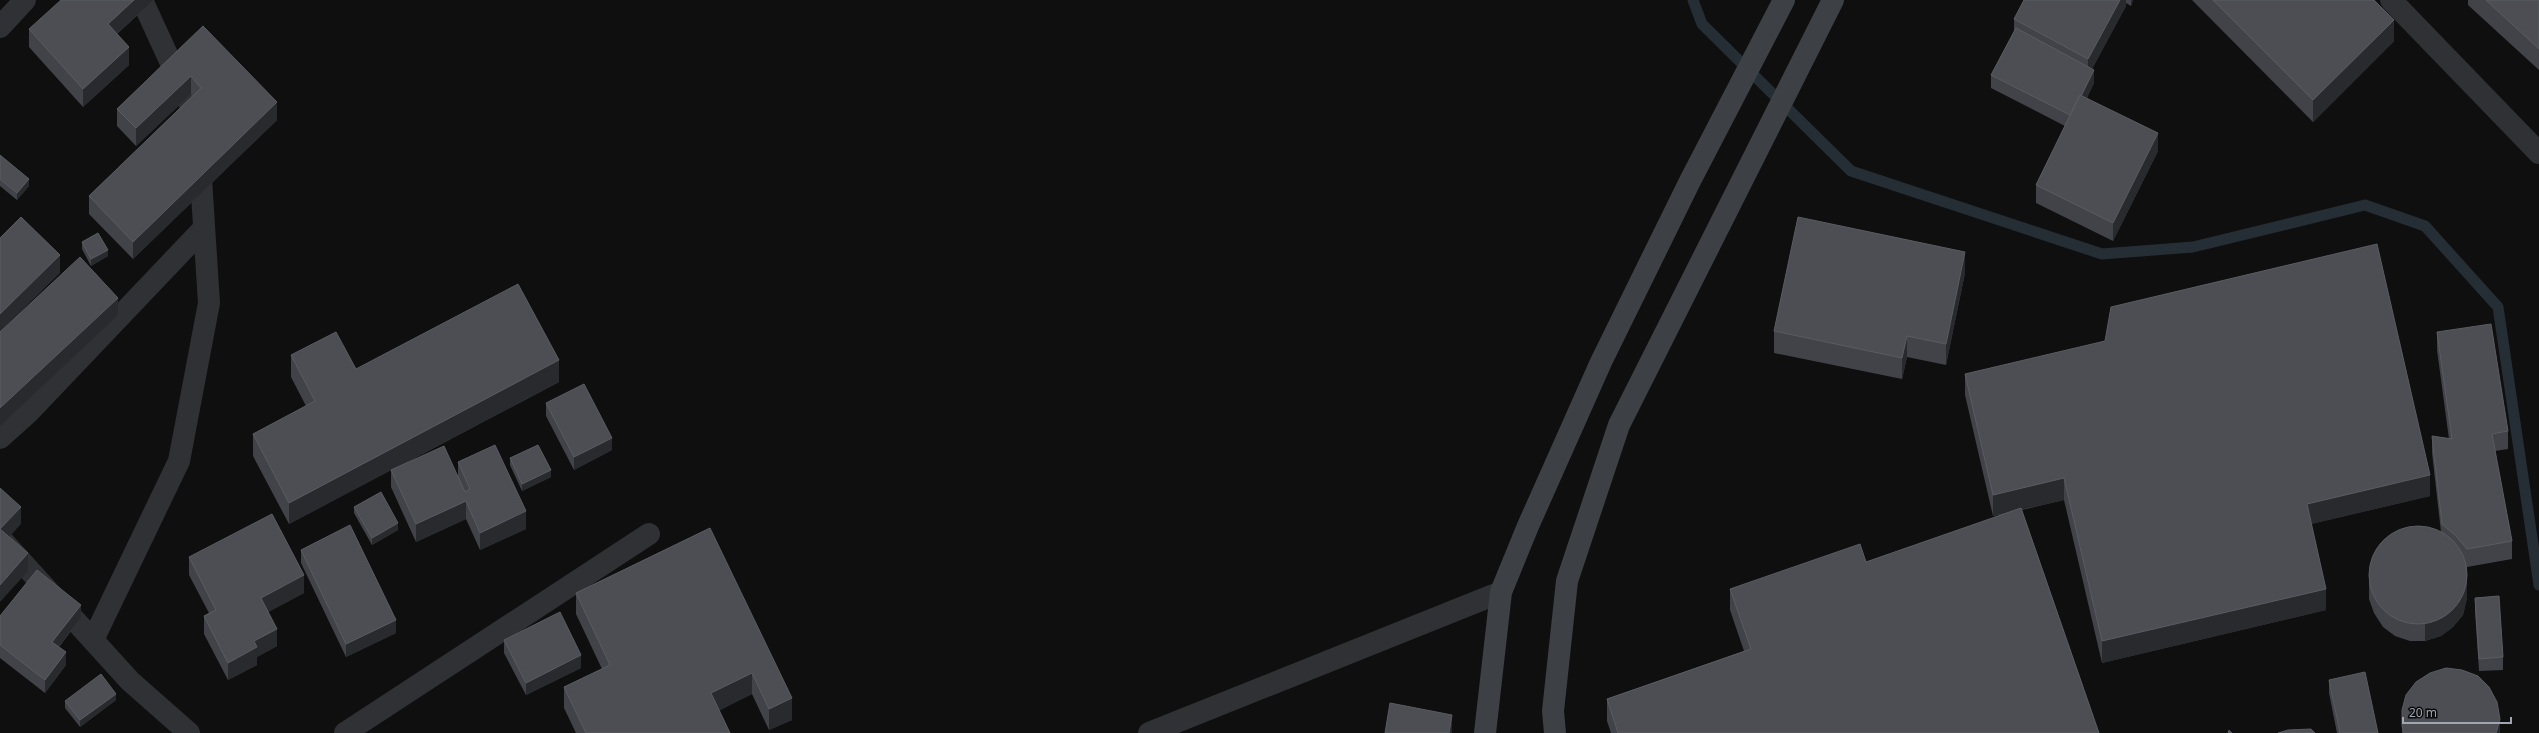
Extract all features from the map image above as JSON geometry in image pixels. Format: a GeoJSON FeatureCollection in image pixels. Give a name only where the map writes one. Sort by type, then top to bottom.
{"type":"FeatureCollection","features":[{"type":"Feature","properties":{"kind":"main road"},"geometry":{"type":"LineString","coordinates":[[1556,733],[1553,711],[1566,581],[1619,425],[1736,198],[1833,0]]}},
{"type":"Feature","properties":{"kind":"main road"},"geometry":{"type":"LineString","coordinates":[[1485,733],[1501,592],[1601,362],[1690,180],[1782,4]]}},
{"type":"Feature","properties":{"kind":"street"},"geometry":{"type":"LineString","coordinates":[[0,27],[25,0]]}},
{"type":"Feature","properties":{"kind":"street"},"geometry":{"type":"LineString","coordinates":[[93,640],[179,461],[209,303],[198,122],[142,0]]}},
{"type":"Feature","properties":{"kind":"street"},"geometry":{"type":"LineString","coordinates":[[2391,0],[2539,153]]}},
{"type":"Feature","properties":{"kind":"street"},"geometry":{"type":"LineString","coordinates":[[0,438],[30,411],[204,228]]}},
{"type":"Feature","properties":{"kind":"street"},"geometry":{"type":"LineString","coordinates":[[345,733],[649,534]]}},
{"type":"Feature","properties":{"kind":"street"},"geometry":{"type":"LineString","coordinates":[[0,538],[130,681],[189,733]]}},
{"type":"Feature","properties":{"kind":"street"},"geometry":{"type":"LineString","coordinates":[[1149,733],[1501,592]]}},
{"type":"Feature","properties":{"kind":"building"},"geometry":{"type":"Polygon","coordinates":[[[61,0],[134,0],[108,24],[129,47],[83,89],[29,29],[61,0]]]}},
{"type":"Feature","properties":{"kind":"building"},"geometry":{"type":"Polygon","coordinates":[[[2024,0],[2120,0],[2088,59],[2014,19],[2024,0]]]}},
{"type":"Feature","properties":{"kind":"building"},"geometry":{"type":"Polygon","coordinates":[[[2213,0],[2374,0],[2394,20],[2313,100],[2213,0]]]}},
{"type":"Feature","properties":{"kind":"building"},"geometry":{"type":"Polygon","coordinates":[[[2486,0],[2539,0],[2539,49],[2486,0]]]}},
{"type":"Feature","properties":{"kind":"building"},"geometry":{"type":"Polygon","coordinates":[[[203,26],[277,102],[133,242],[89,196],[201,88],[191,76],[136,128],[117,109],[203,26]]]}},
{"type":"Feature","properties":{"kind":"building"},"geometry":{"type":"Polygon","coordinates":[[[2016,28],[2094,70],[2070,115],[1991,75],[2016,28]]]}},
{"type":"Feature","properties":{"kind":"building"},"geometry":{"type":"Polygon","coordinates":[[[2080,95],[2158,133],[2113,223],[2036,185],[2080,95]]]}},
{"type":"Feature","properties":{"kind":"building"},"geometry":{"type":"Polygon","coordinates":[[[0,155],[29,179],[17,193],[0,179],[0,155]]]}},
{"type":"Feature","properties":{"kind":"building"},"geometry":{"type":"Polygon","coordinates":[[[21,217],[60,255],[0,314],[0,238],[21,217]]]}},
{"type":"Feature","properties":{"kind":"building"},"geometry":{"type":"Polygon","coordinates":[[[1798,217],[1965,252],[1946,344],[1907,336],[1902,358],[1774,331],[1798,217]]]}},
{"type":"Feature","properties":{"kind":"building"},"geometry":{"type":"Polygon","coordinates":[[[98,233],[108,250],[91,259],[82,242],[98,233]]]}},
{"type":"Feature","properties":{"kind":"building"},"geometry":{"type":"Polygon","coordinates":[[[2377,244],[2430,475],[2307,504],[2326,589],[2102,641],[2064,478],[1993,495],[1965,374],[2105,341],[2111,307],[2377,244]]]}},
{"type":"Feature","properties":{"kind":"building"},"geometry":{"type":"Polygon","coordinates":[[[80,257],[118,298],[0,408],[0,332],[80,257]]]}},
{"type":"Feature","properties":{"kind":"building"},"geometry":{"type":"Polygon","coordinates":[[[518,284],[559,360],[289,503],[253,434],[315,401],[291,355],[336,332],[356,369],[518,284]]]}},
{"type":"Feature","properties":{"kind":"building"},"geometry":{"type":"Polygon","coordinates":[[[2491,324],[2508,431],[2492,434],[2512,541],[2467,549],[2456,536],[2442,524],[2432,436],[2452,439],[2437,332],[2491,324]]]}},
{"type":"Feature","properties":{"kind":"building"},"geometry":{"type":"Polygon","coordinates":[[[584,384],[612,438],[574,457],[546,403],[584,384]]]}},
{"type":"Feature","properties":{"kind":"building"},"geometry":{"type":"Polygon","coordinates":[[[495,445],[526,511],[480,533],[466,501],[416,524],[391,470],[444,446],[465,492],[470,489],[458,462],[495,445]]]}},
{"type":"Feature","properties":{"kind":"building"},"geometry":{"type":"Polygon","coordinates":[[[538,445],[551,470],[522,484],[510,458],[538,445]]]}},
{"type":"Feature","properties":{"kind":"building"},"geometry":{"type":"Polygon","coordinates":[[[0,488],[21,507],[0,529],[0,488]]]}},
{"type":"Feature","properties":{"kind":"building"},"geometry":{"type":"Polygon","coordinates":[[[381,492],[398,523],[372,538],[354,507],[381,492]]]}},
{"type":"Feature","properties":{"kind":"building"},"geometry":{"type":"Polygon","coordinates":[[[2021,508],[2099,733],[1618,733],[1607,699],[1751,649],[1730,589],[1860,544],[1866,562],[2021,508]]]}},
{"type":"Feature","properties":{"kind":"building"},"geometry":{"type":"Polygon","coordinates":[[[272,514],[304,575],[261,598],[277,629],[254,641],[257,647],[228,663],[204,616],[216,610],[189,557],[272,514]]]}},
{"type":"Feature","properties":{"kind":"building"},"geometry":{"type":"Polygon","coordinates":[[[350,525],[396,620],[346,644],[301,550],[350,525]]]}},
{"type":"Feature","properties":{"kind":"building"},"geometry":{"type":"Polygon","coordinates":[[[2418,526],[2428,527],[2445,534],[2459,548],[2466,565],[2466,585],[2459,602],[2445,616],[2428,623],[2418,624],[2408,623],[2391,616],[2377,602],[2370,585],[2369,575],[2370,565],[2377,548],[2391,534],[2408,527],[2418,526]]]}},
{"type":"Feature","properties":{"kind":"building"},"geometry":{"type":"Polygon","coordinates":[[[710,528],[792,698],[769,709],[752,673],[711,693],[730,733],[586,733],[564,687],[610,665],[576,593],[710,528]]]}},
{"type":"Feature","properties":{"kind":"building"},"geometry":{"type":"Polygon","coordinates":[[[0,529],[28,553],[0,585],[0,529]]]}},
{"type":"Feature","properties":{"kind":"building"},"geometry":{"type":"Polygon","coordinates":[[[37,570],[81,605],[52,642],[66,652],[45,680],[0,645],[0,616],[37,570]]]}},
{"type":"Feature","properties":{"kind":"building"},"geometry":{"type":"Polygon","coordinates":[[[2499,596],[2503,657],[2479,659],[2475,598],[2499,596]]]}},
{"type":"Feature","properties":{"kind":"building"},"geometry":{"type":"Polygon","coordinates":[[[560,612],[581,655],[526,683],[504,640],[560,612]]]}},
{"type":"Feature","properties":{"kind":"building"},"geometry":{"type":"Polygon","coordinates":[[[2446,668],[2462,670],[2478,676],[2489,687],[2497,702],[2500,719],[2496,733],[2404,733],[2402,726],[2402,710],[2406,695],[2416,682],[2430,673],[2446,668]]]}},
{"type":"Feature","properties":{"kind":"building"},"geometry":{"type":"Polygon","coordinates":[[[2365,672],[2378,733],[2340,733],[2329,680],[2365,672]]]}},
{"type":"Feature","properties":{"kind":"building"},"geometry":{"type":"Polygon","coordinates":[[[101,674],[116,694],[80,720],[65,701],[101,674]]]}},
{"type":"Feature","properties":{"kind":"building"},"geometry":{"type":"Polygon","coordinates":[[[1390,703],[1452,715],[1449,733],[1385,733],[1390,703]]]}},
{"type":"Feature","properties":{"kind":"building"},"geometry":{"type":"Polygon","coordinates":[[[2311,729],[2315,733],[2278,733],[2288,730],[2311,729]]]}},
{"type":"Feature","properties":{"kind":"waterway"},"geometry":{"type":"LineString","coordinates":[[1693,0],[1702,24],[1851,171],[2102,254],[2193,247],[2365,205],[2425,226],[2498,307],[2539,585]]}}]}
